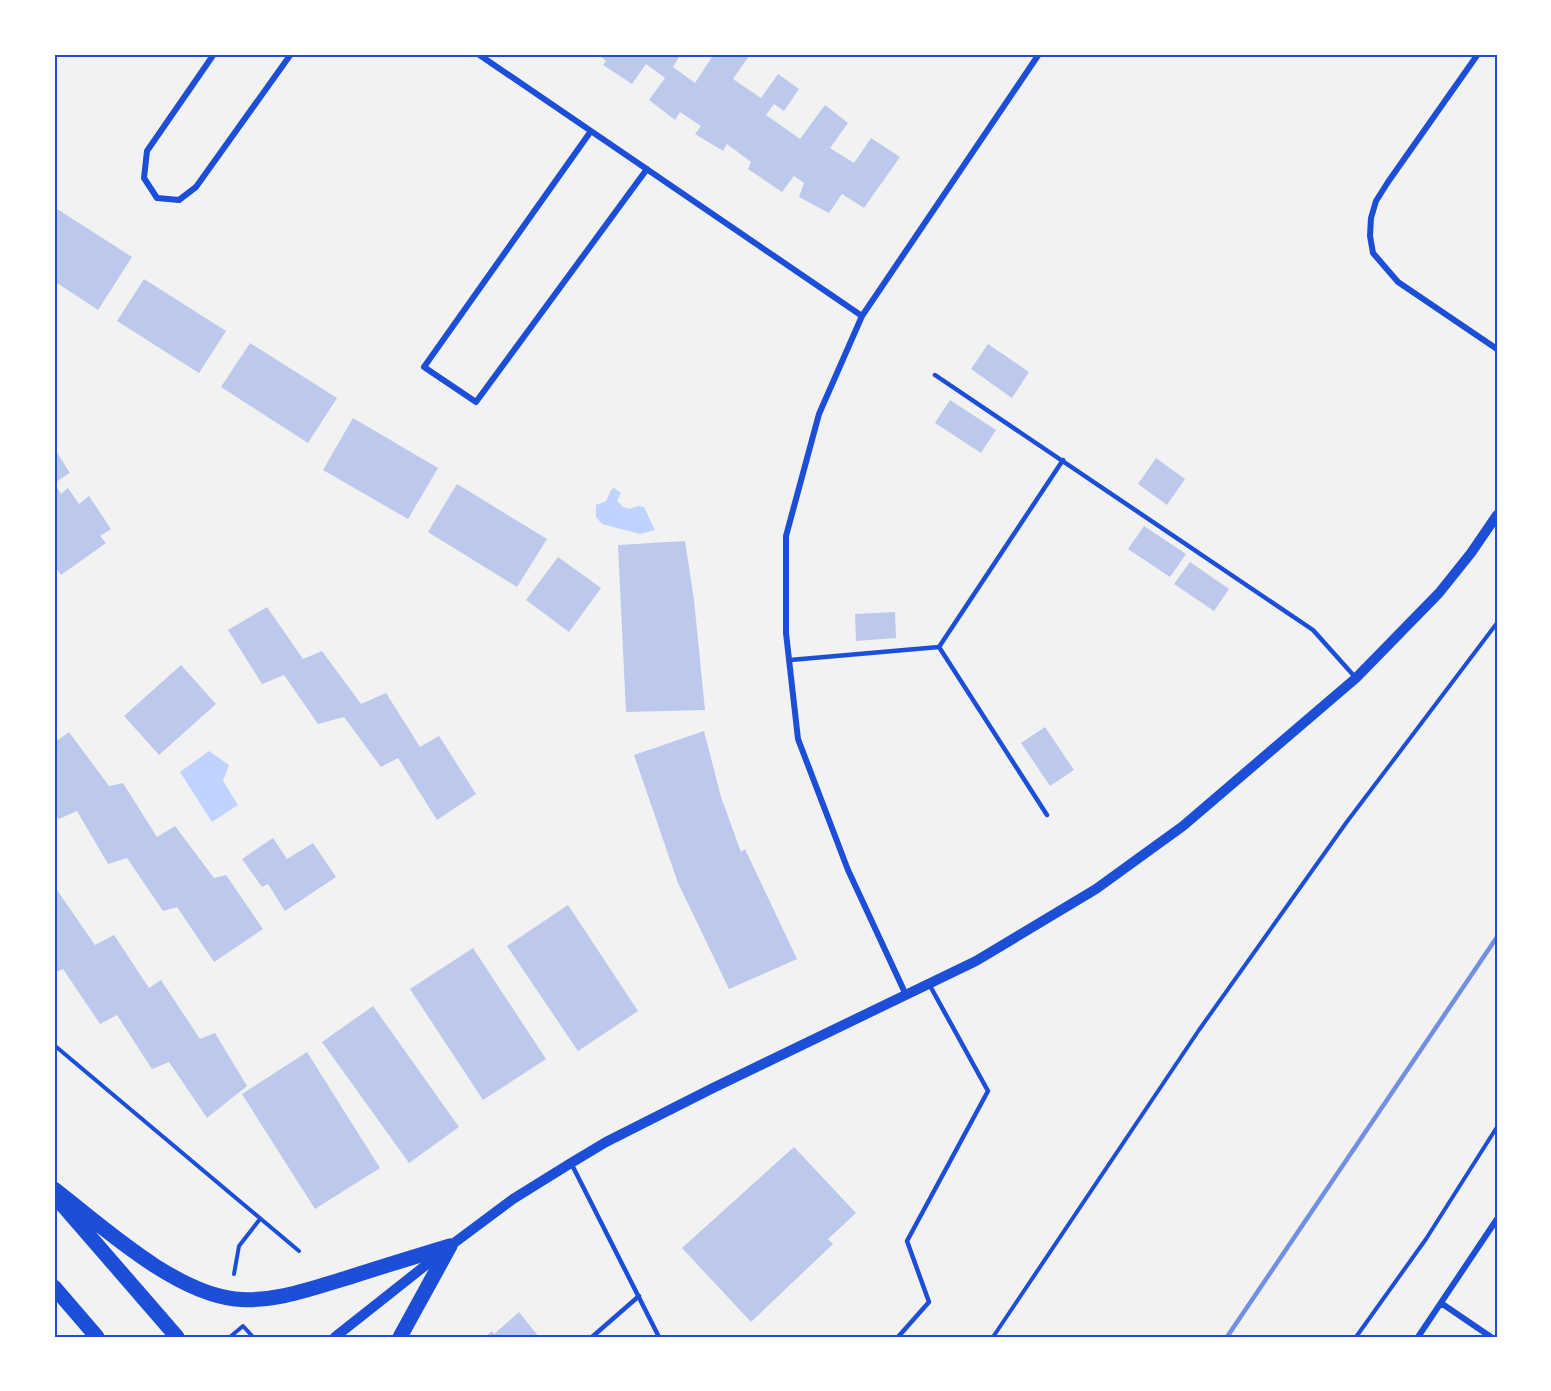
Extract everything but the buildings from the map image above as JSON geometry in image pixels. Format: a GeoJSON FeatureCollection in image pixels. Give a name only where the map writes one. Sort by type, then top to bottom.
{"type":"FeatureCollection","features":[{"type":"Feature","properties":{"kind":"main road"},"geometry":{"type":"LineString","coordinates":[[54,1188],[144,1260],[195,1287],[233,1299],[295,1294],[450,1246]]}},
{"type":"Feature","properties":{"kind":"main road"},"geometry":{"type":"LineString","coordinates":[[54,1195],[177,1337]]}},
{"type":"Feature","properties":{"kind":"main road"},"geometry":{"type":"LineString","coordinates":[[400,1337],[450,1246]]}},
{"type":"Feature","properties":{"kind":"main road"},"geometry":{"type":"LineString","coordinates":[[54,1287],[98,1337]]}},
{"type":"Feature","properties":{"kind":"street"},"geometry":{"type":"LineString","coordinates":[[214,54],[147,151],[144,178],[157,198],[179,201],[196,187],[291,54]]}},
{"type":"Feature","properties":{"kind":"street"},"geometry":{"type":"LineString","coordinates":[[478,54],[862,316]]}},
{"type":"Feature","properties":{"kind":"street"},"geometry":{"type":"LineString","coordinates":[[906,995],[848,870],[798,739],[786,633],[786,536],[819,414],[862,316],[1040,54]]}},
{"type":"Feature","properties":{"kind":"street"},"geometry":{"type":"LineString","coordinates":[[1478,54],[1376,201],[1371,218],[1370,236],[1373,253],[1398,282],[1497,349]]}},
{"type":"Feature","properties":{"kind":"street"},"geometry":{"type":"LineString","coordinates":[[591,131],[424,367],[476,402],[647,169]]}},
{"type":"Feature","properties":{"kind":"street"},"geometry":{"type":"LineString","coordinates":[[335,1337],[513,1199],[571,1163],[713,1088],[976,961],[1106,882],[1184,826],[1356,678],[1439,593],[1471,553],[1497,515]]}},
{"type":"Feature","properties":{"kind":"street"},"geometry":{"type":"LineString","coordinates":[[1418,1337],[1497,1219]]}},
{"type":"Feature","properties":{"kind":"street"},"geometry":{"type":"LineString","coordinates":[[1441,1303],[1491,1337]]}},
{"type":"Feature","properties":{"kind":"lane"},"geometry":{"type":"LineString","coordinates":[[935,375],[1313,630],[1356,678]]}},
{"type":"Feature","properties":{"kind":"lane"},"geometry":{"type":"LineString","coordinates":[[939,647],[1063,460]]}},
{"type":"Feature","properties":{"kind":"lane"},"geometry":{"type":"LineString","coordinates":[[790,660],[939,647]]}},
{"type":"Feature","properties":{"kind":"lane"},"geometry":{"type":"LineString","coordinates":[[939,647],[1047,815]]}},
{"type":"Feature","properties":{"kind":"lane"},"geometry":{"type":"LineString","coordinates":[[898,1337],[929,1302],[907,1241],[988,1091],[929,984]]}},
{"type":"Feature","properties":{"kind":"lane"},"geometry":{"type":"LineString","coordinates":[[571,1163],[659,1337]]}},
{"type":"Feature","properties":{"kind":"lane"},"geometry":{"type":"LineString","coordinates":[[592,1337],[639,1296]]}},
{"type":"Feature","properties":{"kind":"path"},"geometry":{"type":"LineString","coordinates":[[993,1337],[1213,1011],[1346,823],[1497,622]]}},
{"type":"Feature","properties":{"kind":"path"},"geometry":{"type":"LineString","coordinates":[[54,1045],[299,1251]]}},
{"type":"Feature","properties":{"kind":"path"},"geometry":{"type":"LineString","coordinates":[[1356,1337],[1426,1239],[1497,1127]]}},
{"type":"Feature","properties":{"kind":"path"},"geometry":{"type":"LineString","coordinates":[[234,1277],[239,1246],[260,1219]]}},
{"type":"Feature","properties":{"kind":"path"},"geometry":{"type":"LineString","coordinates":[[231,1337],[243,1326],[253,1337]]}},
{"type":"Feature","properties":{"kind":"water"},"geometry":{"type":"Polygon","coordinates":[[[614,488],[621,493],[617,501],[623,507],[630,509],[638,506],[644,507],[655,530],[640,534],[602,524],[596,517],[596,505],[606,501],[614,488]]]}},
{"type":"Feature","properties":{"kind":"water"},"geometry":{"type":"Polygon","coordinates":[[[209,751],[229,765],[223,781],[238,805],[212,822],[180,772],[209,751]]]}},
{"type":"Feature","properties":{"kind":"railway"},"geometry":{"type":"LineString","coordinates":[[1227,1337],[1497,937]]}}]}
